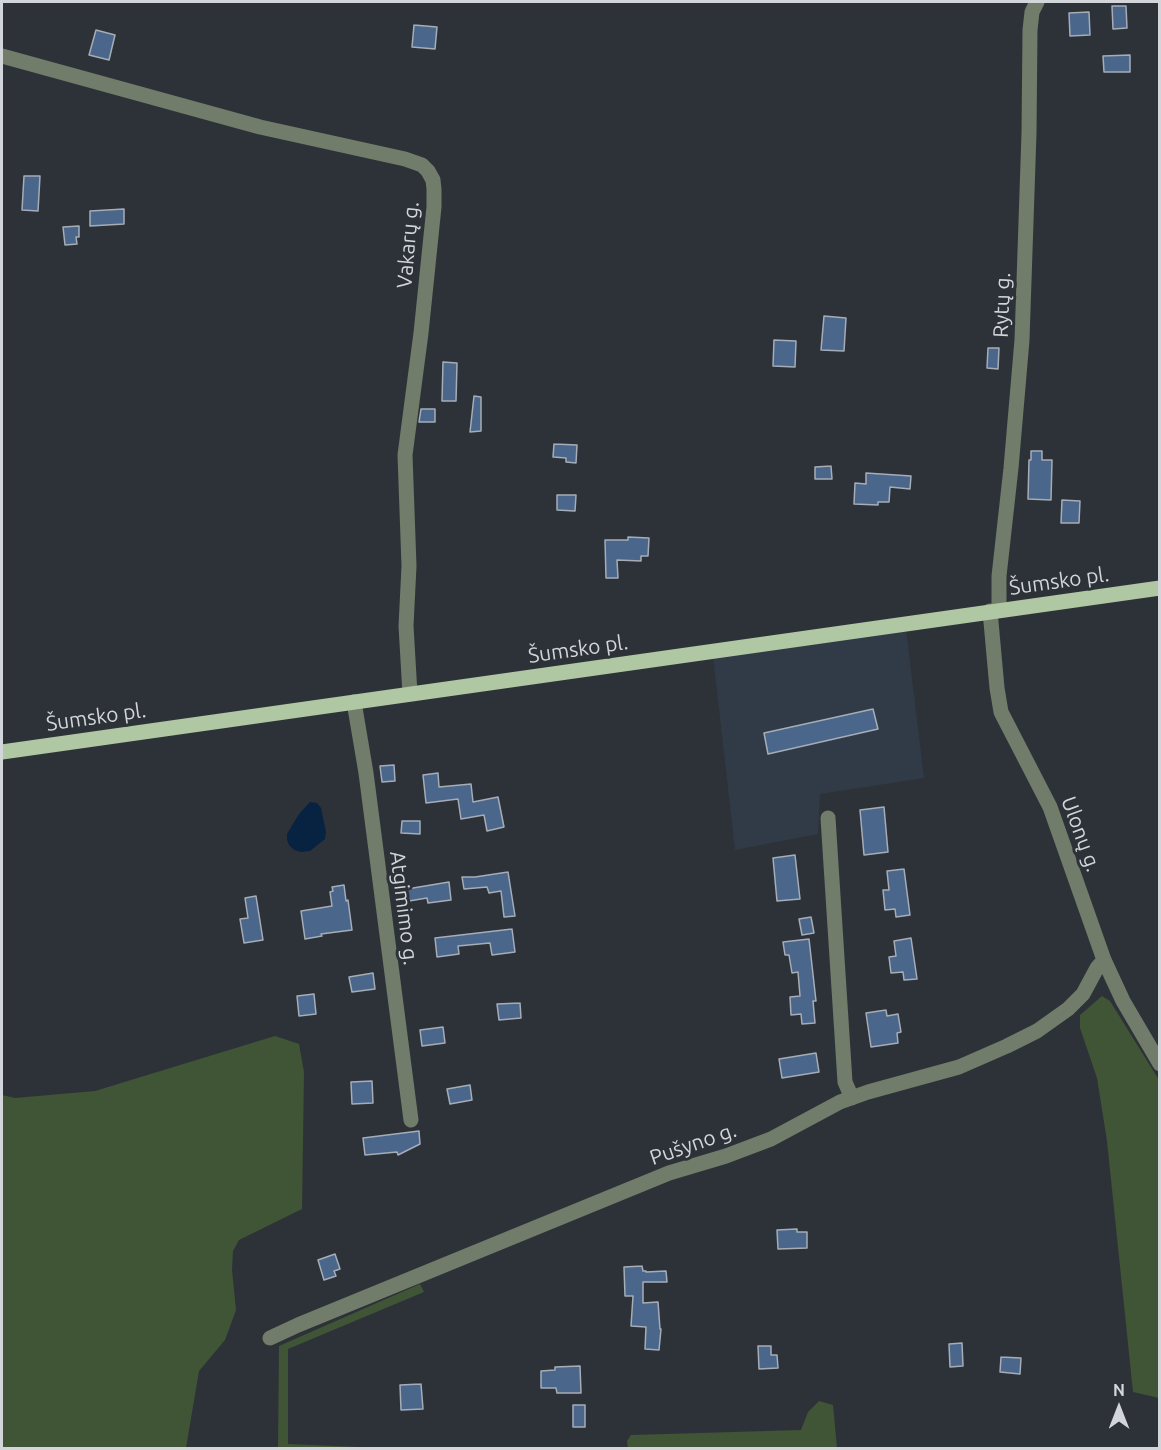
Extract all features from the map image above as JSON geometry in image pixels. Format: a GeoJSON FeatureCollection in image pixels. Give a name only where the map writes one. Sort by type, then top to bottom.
{"type":"FeatureCollection","features":[{"type":"Feature","properties":{"kind":"main road","name":"Šumsko pl."},"geometry":{"type":"LineString","coordinates":[[2,752],[1160,588]]}},
{"type":"Feature","properties":{"kind":"street","name":"Rytų g."},"geometry":{"type":"LineString","coordinates":[[995,611],[1022,340],[1030,30],[1032,12],[1037,2]]}},
{"type":"Feature","properties":{"kind":"street","name":"Vakarų g."},"geometry":{"type":"LineString","coordinates":[[2,56],[260,127],[405,159],[422,165],[428,171],[433,180],[434,207],[405,455],[409,566],[406,626],[410,694]]}},
{"type":"Feature","properties":{"kind":"street","name":"Ulonų g."},"geometry":{"type":"LineString","coordinates":[[995,611],[997,688],[1001,712],[1050,807],[1104,960],[1123,1001],[1160,1064]]}},
{"type":"Feature","properties":{"kind":"street","name":"Atgimimo g."},"geometry":{"type":"LineString","coordinates":[[354,702],[366,773],[411,1120]]}},
{"type":"Feature","properties":{"kind":"street"},"geometry":{"type":"LineString","coordinates":[[828,818],[845,1082],[852,1098]]}},
{"type":"Feature","properties":{"kind":"street","name":"Pušyno g."},"geometry":{"type":"LineString","coordinates":[[270,1338],[669,1173],[726,1156],[771,1139],[840,1102],[959,1066],[1007,1046],[1037,1031],[1068,1009],[1083,994],[1104,960]]}},
{"type":"Feature","properties":{"kind":"shaded area"},"geometry":{"type":"Polygon","coordinates":[[[906,629],[924,778],[820,794],[818,834],[735,850],[713,656],[906,629]]]}},
{"type":"Feature","properties":{"kind":"green space"},"geometry":{"type":"Polygon","coordinates":[[[1102,996],[1110,1001],[1159,1080],[1159,1398],[1133,1392],[1107,1141],[1097,1078],[1080,1028],[1080,1015],[1102,996]]]}},
{"type":"Feature","properties":{"kind":"green space"},"geometry":{"type":"Polygon","coordinates":[[[275,1036],[299,1044],[304,1072],[302,1209],[239,1240],[233,1251],[232,1270],[236,1310],[225,1340],[199,1371],[186,1448],[2,1448],[2,1095],[15,1098],[95,1091],[275,1036]]]}},
{"type":"Feature","properties":{"kind":"green space"},"geometry":{"type":"Polygon","coordinates":[[[420,1284],[424,1292],[288,1349],[288,1444],[361,1448],[278,1448],[279,1346],[420,1284]]]}},
{"type":"Feature","properties":{"kind":"green space"},"geometry":{"type":"Polygon","coordinates":[[[819,1401],[833,1405],[837,1448],[628,1448],[627,1441],[631,1435],[801,1430],[808,1412],[819,1401]]]}},
{"type":"Feature","properties":{"kind":"water"},"geometry":{"type":"Polygon","coordinates":[[[310,802],[317,803],[321,808],[326,832],[325,839],[310,851],[301,852],[289,845],[287,834],[299,814],[310,802]]]}},
{"type":"Feature","properties":{"kind":"building"},"geometry":{"type":"Polygon","coordinates":[[[1112,6],[1126,6],[1127,28],[1113,29],[1112,6]]]}},
{"type":"Feature","properties":{"kind":"building"},"geometry":{"type":"Polygon","coordinates":[[[1089,12],[1090,35],[1070,36],[1069,13],[1089,12]]]}},
{"type":"Feature","properties":{"kind":"building"},"geometry":{"type":"Polygon","coordinates":[[[414,25],[437,27],[435,49],[412,47],[414,25]]]}},
{"type":"Feature","properties":{"kind":"building"},"geometry":{"type":"Polygon","coordinates":[[[96,30],[115,35],[109,60],[89,55],[96,30]]]}},
{"type":"Feature","properties":{"kind":"building"},"geometry":{"type":"Polygon","coordinates":[[[1130,55],[1130,72],[1104,72],[1103,56],[1130,55]]]}},
{"type":"Feature","properties":{"kind":"building"},"geometry":{"type":"Polygon","coordinates":[[[24,176],[40,176],[38,211],[22,210],[24,176]]]}},
{"type":"Feature","properties":{"kind":"building"},"geometry":{"type":"Polygon","coordinates":[[[124,209],[124,224],[90,226],[90,211],[124,209]]]}},
{"type":"Feature","properties":{"kind":"building"},"geometry":{"type":"Polygon","coordinates":[[[79,226],[77,244],[65,245],[63,227],[79,226]]]}},
{"type":"Feature","properties":{"kind":"building"},"geometry":{"type":"Polygon","coordinates":[[[824,316],[846,318],[844,351],[821,350],[824,316]]]}},
{"type":"Feature","properties":{"kind":"building"},"geometry":{"type":"Polygon","coordinates":[[[774,340],[796,341],[795,367],[773,366],[774,340]]]}},
{"type":"Feature","properties":{"kind":"building"},"geometry":{"type":"Polygon","coordinates":[[[988,348],[999,348],[998,369],[987,368],[988,348]]]}},
{"type":"Feature","properties":{"kind":"building"},"geometry":{"type":"Polygon","coordinates":[[[443,362],[457,363],[456,401],[442,401],[443,362]]]}},
{"type":"Feature","properties":{"kind":"building"},"geometry":{"type":"Polygon","coordinates":[[[474,396],[481,397],[481,431],[470,432],[474,396]]]}},
{"type":"Feature","properties":{"kind":"building"},"geometry":{"type":"Polygon","coordinates":[[[421,409],[435,409],[435,422],[419,422],[421,409]]]}},
{"type":"Feature","properties":{"kind":"building"},"geometry":{"type":"Polygon","coordinates":[[[554,444],[577,445],[576,463],[566,462],[566,458],[553,457],[554,444]]]}},
{"type":"Feature","properties":{"kind":"building"},"geometry":{"type":"Polygon","coordinates":[[[1031,451],[1042,451],[1042,460],[1052,460],[1051,500],[1028,499],[1031,451]]]}},
{"type":"Feature","properties":{"kind":"building"},"geometry":{"type":"Polygon","coordinates":[[[831,466],[832,479],[815,479],[815,467],[831,466]]]}},
{"type":"Feature","properties":{"kind":"building"},"geometry":{"type":"Polygon","coordinates":[[[866,473],[911,476],[910,489],[890,487],[889,502],[878,502],[878,505],[854,504],[855,483],[866,484],[866,473]]]}},
{"type":"Feature","properties":{"kind":"building"},"geometry":{"type":"Polygon","coordinates":[[[557,495],[576,495],[575,511],[557,510],[557,495]]]}},
{"type":"Feature","properties":{"kind":"building"},"geometry":{"type":"Polygon","coordinates":[[[1062,500],[1080,501],[1079,523],[1061,523],[1062,500]]]}},
{"type":"Feature","properties":{"kind":"building"},"geometry":{"type":"Polygon","coordinates":[[[628,537],[649,538],[648,556],[641,556],[641,561],[617,560],[618,578],[606,578],[605,540],[628,540],[628,537]]]}},
{"type":"Feature","properties":{"kind":"building"},"geometry":{"type":"Polygon","coordinates":[[[873,709],[878,729],[768,754],[764,733],[873,709]]]}},
{"type":"Feature","properties":{"kind":"building"},"geometry":{"type":"Polygon","coordinates":[[[394,765],[395,781],[382,782],[380,766],[394,765]]]}},
{"type":"Feature","properties":{"kind":"building"},"geometry":{"type":"Polygon","coordinates":[[[438,773],[439,787],[471,784],[473,802],[498,797],[504,827],[487,831],[484,815],[461,819],[458,799],[426,803],[423,775],[438,773]]]}},
{"type":"Feature","properties":{"kind":"building"},"geometry":{"type":"Polygon","coordinates":[[[884,807],[888,852],[864,855],[860,810],[884,807]]]}},
{"type":"Feature","properties":{"kind":"building"},"geometry":{"type":"Polygon","coordinates":[[[402,821],[420,821],[420,834],[401,833],[402,821]]]}},
{"type":"Feature","properties":{"kind":"building"},"geometry":{"type":"Polygon","coordinates":[[[795,855],[800,899],[777,901],[773,858],[795,855]]]}},
{"type":"Feature","properties":{"kind":"building"},"geometry":{"type":"Polygon","coordinates":[[[904,869],[910,915],[896,917],[895,909],[885,910],[883,890],[889,890],[887,871],[904,869]]]}},
{"type":"Feature","properties":{"kind":"building"},"geometry":{"type":"Polygon","coordinates":[[[508,872],[515,916],[504,917],[501,891],[489,893],[487,887],[464,889],[462,877],[508,872]]]}},
{"type":"Feature","properties":{"kind":"building"},"geometry":{"type":"Polygon","coordinates":[[[449,882],[451,900],[428,903],[427,898],[403,902],[401,890],[449,882]]]}},
{"type":"Feature","properties":{"kind":"building"},"geometry":{"type":"Polygon","coordinates":[[[344,885],[352,930],[321,934],[322,936],[305,939],[301,911],[332,906],[330,892],[333,891],[332,887],[344,885]]]}},
{"type":"Feature","properties":{"kind":"building"},"geometry":{"type":"Polygon","coordinates":[[[256,896],[263,940],[244,943],[240,919],[248,918],[245,898],[256,896]]]}},
{"type":"Feature","properties":{"kind":"building"},"geometry":{"type":"Polygon","coordinates":[[[811,917],[814,933],[802,935],[799,919],[811,917]]]}},
{"type":"Feature","properties":{"kind":"building"},"geometry":{"type":"Polygon","coordinates":[[[512,929],[515,952],[492,955],[490,943],[458,946],[459,954],[437,957],[435,938],[512,929]]]}},
{"type":"Feature","properties":{"kind":"building"},"geometry":{"type":"Polygon","coordinates":[[[911,938],[917,979],[904,980],[903,972],[891,973],[889,957],[896,956],[894,941],[911,938]]]}},
{"type":"Feature","properties":{"kind":"building"},"geometry":{"type":"Polygon","coordinates":[[[809,939],[816,1001],[813,1001],[815,1023],[802,1024],[801,1014],[791,1015],[790,997],[800,996],[798,972],[792,973],[789,955],[785,955],[783,942],[809,939]]]}},
{"type":"Feature","properties":{"kind":"building"},"geometry":{"type":"Polygon","coordinates":[[[373,973],[375,989],[352,992],[349,977],[373,973]]]}},
{"type":"Feature","properties":{"kind":"building"},"geometry":{"type":"Polygon","coordinates":[[[314,994],[316,1014],[299,1016],[297,996],[314,994]]]}},
{"type":"Feature","properties":{"kind":"building"},"geometry":{"type":"Polygon","coordinates":[[[520,1003],[521,1018],[499,1020],[497,1004],[520,1003]]]}},
{"type":"Feature","properties":{"kind":"building"},"geometry":{"type":"Polygon","coordinates":[[[886,1010],[887,1016],[898,1014],[901,1032],[897,1033],[898,1043],[871,1047],[866,1013],[886,1010]]]}},
{"type":"Feature","properties":{"kind":"building"},"geometry":{"type":"Polygon","coordinates":[[[443,1027],[445,1043],[422,1046],[420,1030],[443,1027]]]}},
{"type":"Feature","properties":{"kind":"building"},"geometry":{"type":"Polygon","coordinates":[[[816,1053],[819,1072],[782,1078],[779,1059],[816,1053]]]}},
{"type":"Feature","properties":{"kind":"building"},"geometry":{"type":"Polygon","coordinates":[[[372,1081],[373,1103],[352,1104],[351,1082],[372,1081]]]}},
{"type":"Feature","properties":{"kind":"building"},"geometry":{"type":"Polygon","coordinates":[[[470,1085],[472,1100],[450,1104],[447,1089],[470,1085]]]}},
{"type":"Feature","properties":{"kind":"building"},"geometry":{"type":"Polygon","coordinates":[[[419,1131],[420,1144],[398,1155],[397,1152],[365,1155],[363,1138],[419,1131]]]}},
{"type":"Feature","properties":{"kind":"building"},"geometry":{"type":"Polygon","coordinates":[[[797,1229],[797,1232],[807,1232],[807,1248],[778,1249],[777,1230],[797,1229]]]}},
{"type":"Feature","properties":{"kind":"building"},"geometry":{"type":"Polygon","coordinates":[[[335,1254],[340,1269],[334,1271],[336,1276],[324,1280],[318,1260],[335,1254]]]}},
{"type":"Feature","properties":{"kind":"building"},"geometry":{"type":"Polygon","coordinates":[[[642,1266],[643,1271],[646,1272],[666,1271],[667,1282],[643,1282],[643,1303],[658,1302],[661,1329],[659,1350],[645,1349],[646,1327],[631,1326],[633,1296],[625,1296],[624,1267],[642,1266]]]}},
{"type":"Feature","properties":{"kind":"building"},"geometry":{"type":"Polygon","coordinates":[[[962,1343],[963,1366],[950,1367],[949,1344],[962,1343]]]}},
{"type":"Feature","properties":{"kind":"building"},"geometry":{"type":"Polygon","coordinates":[[[758,1346],[771,1346],[771,1355],[777,1355],[778,1368],[759,1369],[758,1346]]]}},
{"type":"Feature","properties":{"kind":"building"},"geometry":{"type":"Polygon","coordinates":[[[1001,1357],[1021,1358],[1020,1374],[1000,1372],[1001,1357]]]}},
{"type":"Feature","properties":{"kind":"building"},"geometry":{"type":"Polygon","coordinates":[[[580,1366],[581,1393],[557,1393],[556,1388],[541,1388],[541,1371],[555,1370],[555,1367],[580,1366]]]}},
{"type":"Feature","properties":{"kind":"building"},"geometry":{"type":"Polygon","coordinates":[[[421,1384],[423,1409],[401,1410],[400,1385],[421,1384]]]}},
{"type":"Feature","properties":{"kind":"building"},"geometry":{"type":"Polygon","coordinates":[[[573,1405],[585,1405],[585,1427],[573,1427],[573,1405]]]}}]}
